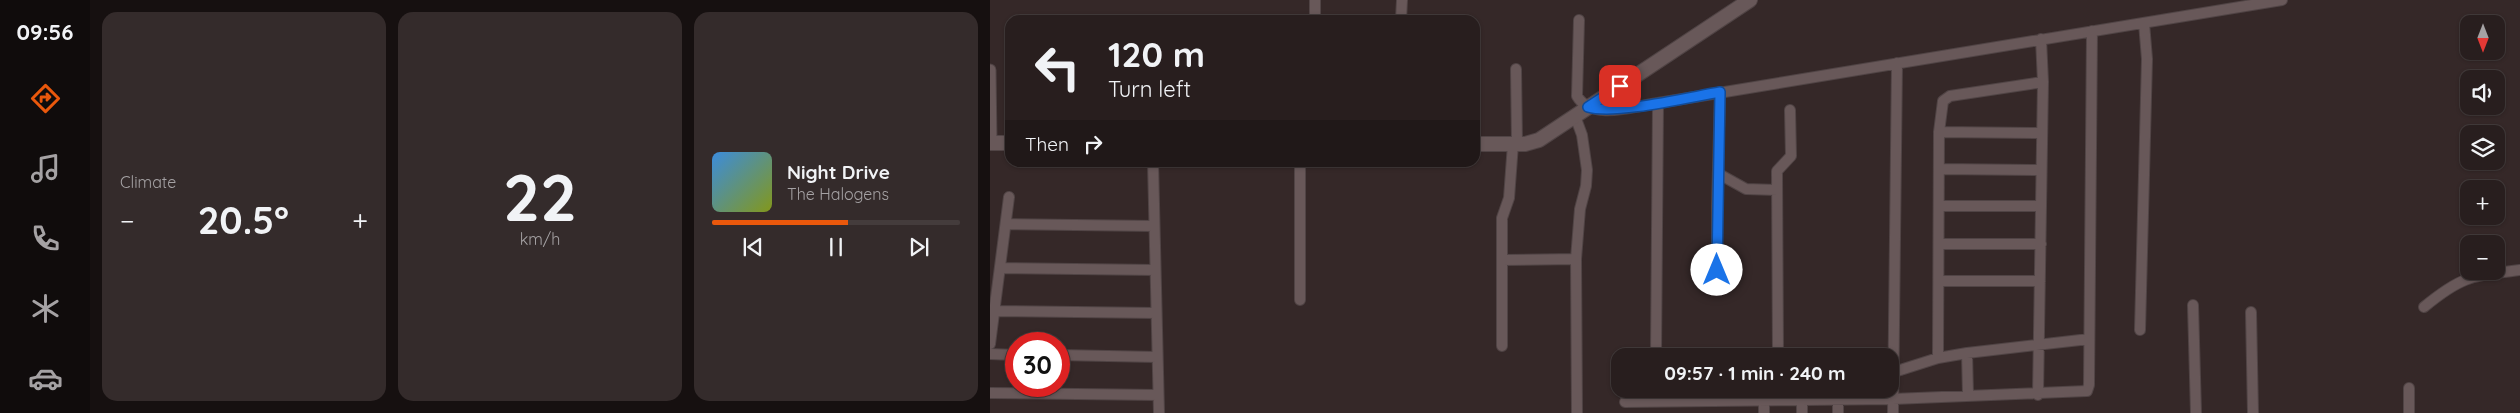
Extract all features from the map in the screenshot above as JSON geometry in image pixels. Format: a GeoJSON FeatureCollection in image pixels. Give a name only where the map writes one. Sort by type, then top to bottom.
{"type":"FeatureCollection","features":[{"type":"Feature","properties":{"kind":"main road"},"geometry":{"type":"LineString","coordinates":[[1480,144],[1515,144],[1539,140],[1750,0]]}},
{"type":"Feature","properties":{"kind":"main road"},"geometry":{"type":"LineString","coordinates":[[990,143],[1005,143]]}},
{"type":"Feature","properties":{"kind":"street"},"geometry":{"type":"LineString","coordinates":[[1315,0],[1315,15]]}},
{"type":"Feature","properties":{"kind":"street"},"geometry":{"type":"LineString","coordinates":[[1401,15],[1402,0]]}},
{"type":"Feature","properties":{"kind":"street"},"geometry":{"type":"LineString","coordinates":[[1578,20],[1577,92],[1580,100],[1588,107],[1607,109],[1658,103],[2282,0]]}},
{"type":"Feature","properties":{"kind":"street"},"geometry":{"type":"LineString","coordinates":[[2140,330],[2147,59],[2144,23]]}},
{"type":"Feature","properties":{"kind":"street"},"geometry":{"type":"LineString","coordinates":[[1625,402],[1893,399],[2087,391],[2089,385],[2092,31]]}},
{"type":"Feature","properties":{"kind":"street"},"geometry":{"type":"LineString","coordinates":[[2038,394],[2043,82],[2041,39]]}},
{"type":"Feature","properties":{"kind":"street"},"geometry":{"type":"LineString","coordinates":[[1894,348],[1897,63]]}},
{"type":"Feature","properties":{"kind":"street"},"geometry":{"type":"LineString","coordinates":[[1502,346],[1502,218],[1509,198],[1515,144],[1516,69]]}},
{"type":"Feature","properties":{"kind":"street"},"geometry":{"type":"LineString","coordinates":[[990,70],[990,143]]}},
{"type":"Feature","properties":{"kind":"street"},"geometry":{"type":"LineString","coordinates":[[1938,358],[1939,132],[1941,105],[1945,98],[2043,82]]}},
{"type":"Feature","properties":{"kind":"street"},"geometry":{"type":"LineString","coordinates":[[1717,270],[1720,92]]}},
{"type":"Feature","properties":{"kind":"street"},"geometry":{"type":"LineString","coordinates":[[1656,348],[1658,103]]}},
{"type":"Feature","properties":{"kind":"street"},"geometry":{"type":"LineString","coordinates":[[1778,348],[1777,171],[1791,156],[1790,110]]}},
{"type":"Feature","properties":{"kind":"street"},"geometry":{"type":"LineString","coordinates":[[1575,116],[1582,135],[1587,170],[1586,186],[1580,209],[1576,259],[1577,413]]}},
{"type":"Feature","properties":{"kind":"street"},"geometry":{"type":"LineString","coordinates":[[1939,132],[2042,133]]}},
{"type":"Feature","properties":{"kind":"street"},"geometry":{"type":"LineString","coordinates":[[1153,167],[1159,413]]}},
{"type":"Feature","properties":{"kind":"street"},"geometry":{"type":"LineString","coordinates":[[1300,167],[1300,300]]}},
{"type":"Feature","properties":{"kind":"street"},"geometry":{"type":"LineString","coordinates":[[1939,169],[2042,170]]}},
{"type":"Feature","properties":{"kind":"street"},"geometry":{"type":"LineString","coordinates":[[1719,174],[1746,189],[1777,190]]}},
{"type":"Feature","properties":{"kind":"street"},"geometry":{"type":"LineString","coordinates":[[990,344],[1009,197]]}},
{"type":"Feature","properties":{"kind":"street"},"geometry":{"type":"LineString","coordinates":[[1939,206],[2041,206]]}},
{"type":"Feature","properties":{"kind":"street"},"geometry":{"type":"LineString","coordinates":[[1006,224],[1154,226]]}},
{"type":"Feature","properties":{"kind":"street"},"geometry":{"type":"LineString","coordinates":[[1939,244],[2041,244]]}},
{"type":"Feature","properties":{"kind":"street"},"geometry":{"type":"LineString","coordinates":[[1502,260],[1576,259]]}},
{"type":"Feature","properties":{"kind":"street"},"geometry":{"type":"LineString","coordinates":[[1000,268],[1155,270]]}},
{"type":"Feature","properties":{"kind":"street"},"geometry":{"type":"LineString","coordinates":[[2424,307],[2448,288],[2465,278],[2520,270]]}},
{"type":"Feature","properties":{"kind":"street"},"geometry":{"type":"LineString","coordinates":[[1939,281],[2040,281]]}},
{"type":"Feature","properties":{"kind":"street"},"geometry":{"type":"LineString","coordinates":[[2193,305],[2196,413]]}},
{"type":"Feature","properties":{"kind":"street"},"geometry":{"type":"LineString","coordinates":[[994,312],[1156,313]]}},
{"type":"Feature","properties":{"kind":"street"},"geometry":{"type":"LineString","coordinates":[[2251,312],[2253,413]]}},
{"type":"Feature","properties":{"kind":"street"},"geometry":{"type":"LineString","coordinates":[[1899,370],[1938,358],[1967,353],[2089,338]]}},
{"type":"Feature","properties":{"kind":"street"},"geometry":{"type":"LineString","coordinates":[[1967,353],[1968,396]]}},
{"type":"Feature","properties":{"kind":"street"},"geometry":{"type":"LineString","coordinates":[[990,354],[1005,354]]}},
{"type":"Feature","properties":{"kind":"street"},"geometry":{"type":"LineString","coordinates":[[1070,355],[1157,356]]}},
{"type":"Feature","properties":{"kind":"street"},"geometry":{"type":"LineString","coordinates":[[2409,388],[2409,413]]}},
{"type":"Feature","properties":{"kind":"street"},"geometry":{"type":"LineString","coordinates":[[990,393],[1158,395]]}},
{"type":"Feature","properties":{"kind":"street"},"geometry":{"type":"LineString","coordinates":[[1893,399],[1893,413]]}},
{"type":"Feature","properties":{"kind":"street"},"geometry":{"type":"LineString","coordinates":[[1764,400],[1764,413]]}},
{"type":"Feature","properties":{"kind":"street"},"geometry":{"type":"LineString","coordinates":[[1802,400],[1802,413]]}},
{"type":"Feature","properties":{"kind":"street"},"geometry":{"type":"LineString","coordinates":[[1838,400],[1838,413]]}},
{"type":"Feature","properties":{"kind":"route"},"geometry":{"type":"LineString","coordinates":[[1620,86],[1588,107],[1599,110],[1619,108],[1720,92],[1717,270]]}}]}
